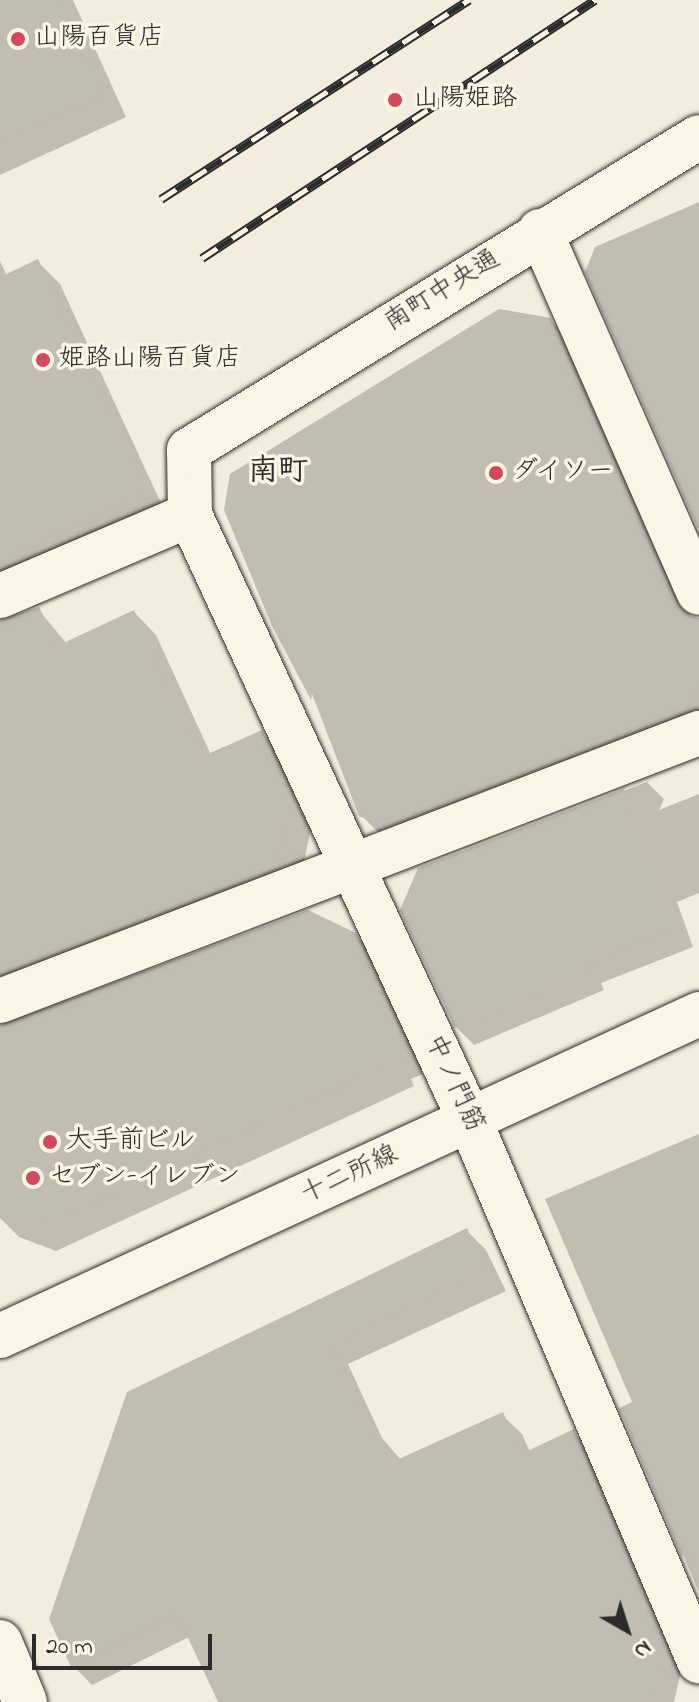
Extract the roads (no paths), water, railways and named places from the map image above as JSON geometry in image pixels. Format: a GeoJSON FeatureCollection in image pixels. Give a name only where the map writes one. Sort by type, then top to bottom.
{"type":"FeatureCollection","features":[{"type":"Feature","properties":{"kind":"street","name":"南町中央通"},"geometry":{"type":"LineString","coordinates":[[190,515],[189,450],[540,231],[699,137]]}},
{"type":"Feature","properties":{"kind":"street"},"geometry":{"type":"LineString","coordinates":[[540,231],[699,593]]}},
{"type":"Feature","properties":{"kind":"street"},"geometry":{"type":"LineString","coordinates":[[0,596],[190,515]]}},
{"type":"Feature","properties":{"kind":"street","name":"中ノ門筋"},"geometry":{"type":"LineString","coordinates":[[190,515],[470,1121],[699,1661]]}},
{"type":"Feature","properties":{"kind":"street"},"geometry":{"type":"LineString","coordinates":[[0,1001],[354,870],[699,733]]}},
{"type":"Feature","properties":{"kind":"street","name":"十二所線"},"geometry":{"type":"LineString","coordinates":[[0,1336],[699,1014]]}},
{"type":"Feature","properties":{"kind":"street"},"geometry":{"type":"LineString","coordinates":[[0,1642],[25,1702]]}},
{"type":"Feature","properties":{"kind":"railway"},"geometry":{"type":"LineString","coordinates":[[161,199],[469,0]]}},
{"type":"Feature","properties":{"kind":"railway"},"geometry":{"type":"LineString","coordinates":[[202,258],[595,0]]}},
{"type":"Feature","properties":{"kind":"place","name":"山陽百貨店"},"geometry":{"type":"Point","coordinates":[18,39]}},
{"type":"Feature","properties":{"kind":"place","name":"山陽姫路"},"geometry":{"type":"Point","coordinates":[395,100]}},
{"type":"Feature","properties":{"kind":"place","name":"姫路山陽百貨店"},"geometry":{"type":"Point","coordinates":[43,360]}},
{"type":"Feature","properties":{"kind":"place","name":"ダイソー"},"geometry":{"type":"Point","coordinates":[496,473]}},
{"type":"Feature","properties":{"kind":"place","name":"大手前ビル"},"geometry":{"type":"Point","coordinates":[50,1142]}},
{"type":"Feature","properties":{"kind":"place","name":"セブン-イレブン"},"geometry":{"type":"Point","coordinates":[33,1178]}},
{"type":"Feature","properties":{"kind":"district","name":"南町"},"geometry":{"type":"Point","coordinates":[278,472]}}]}
